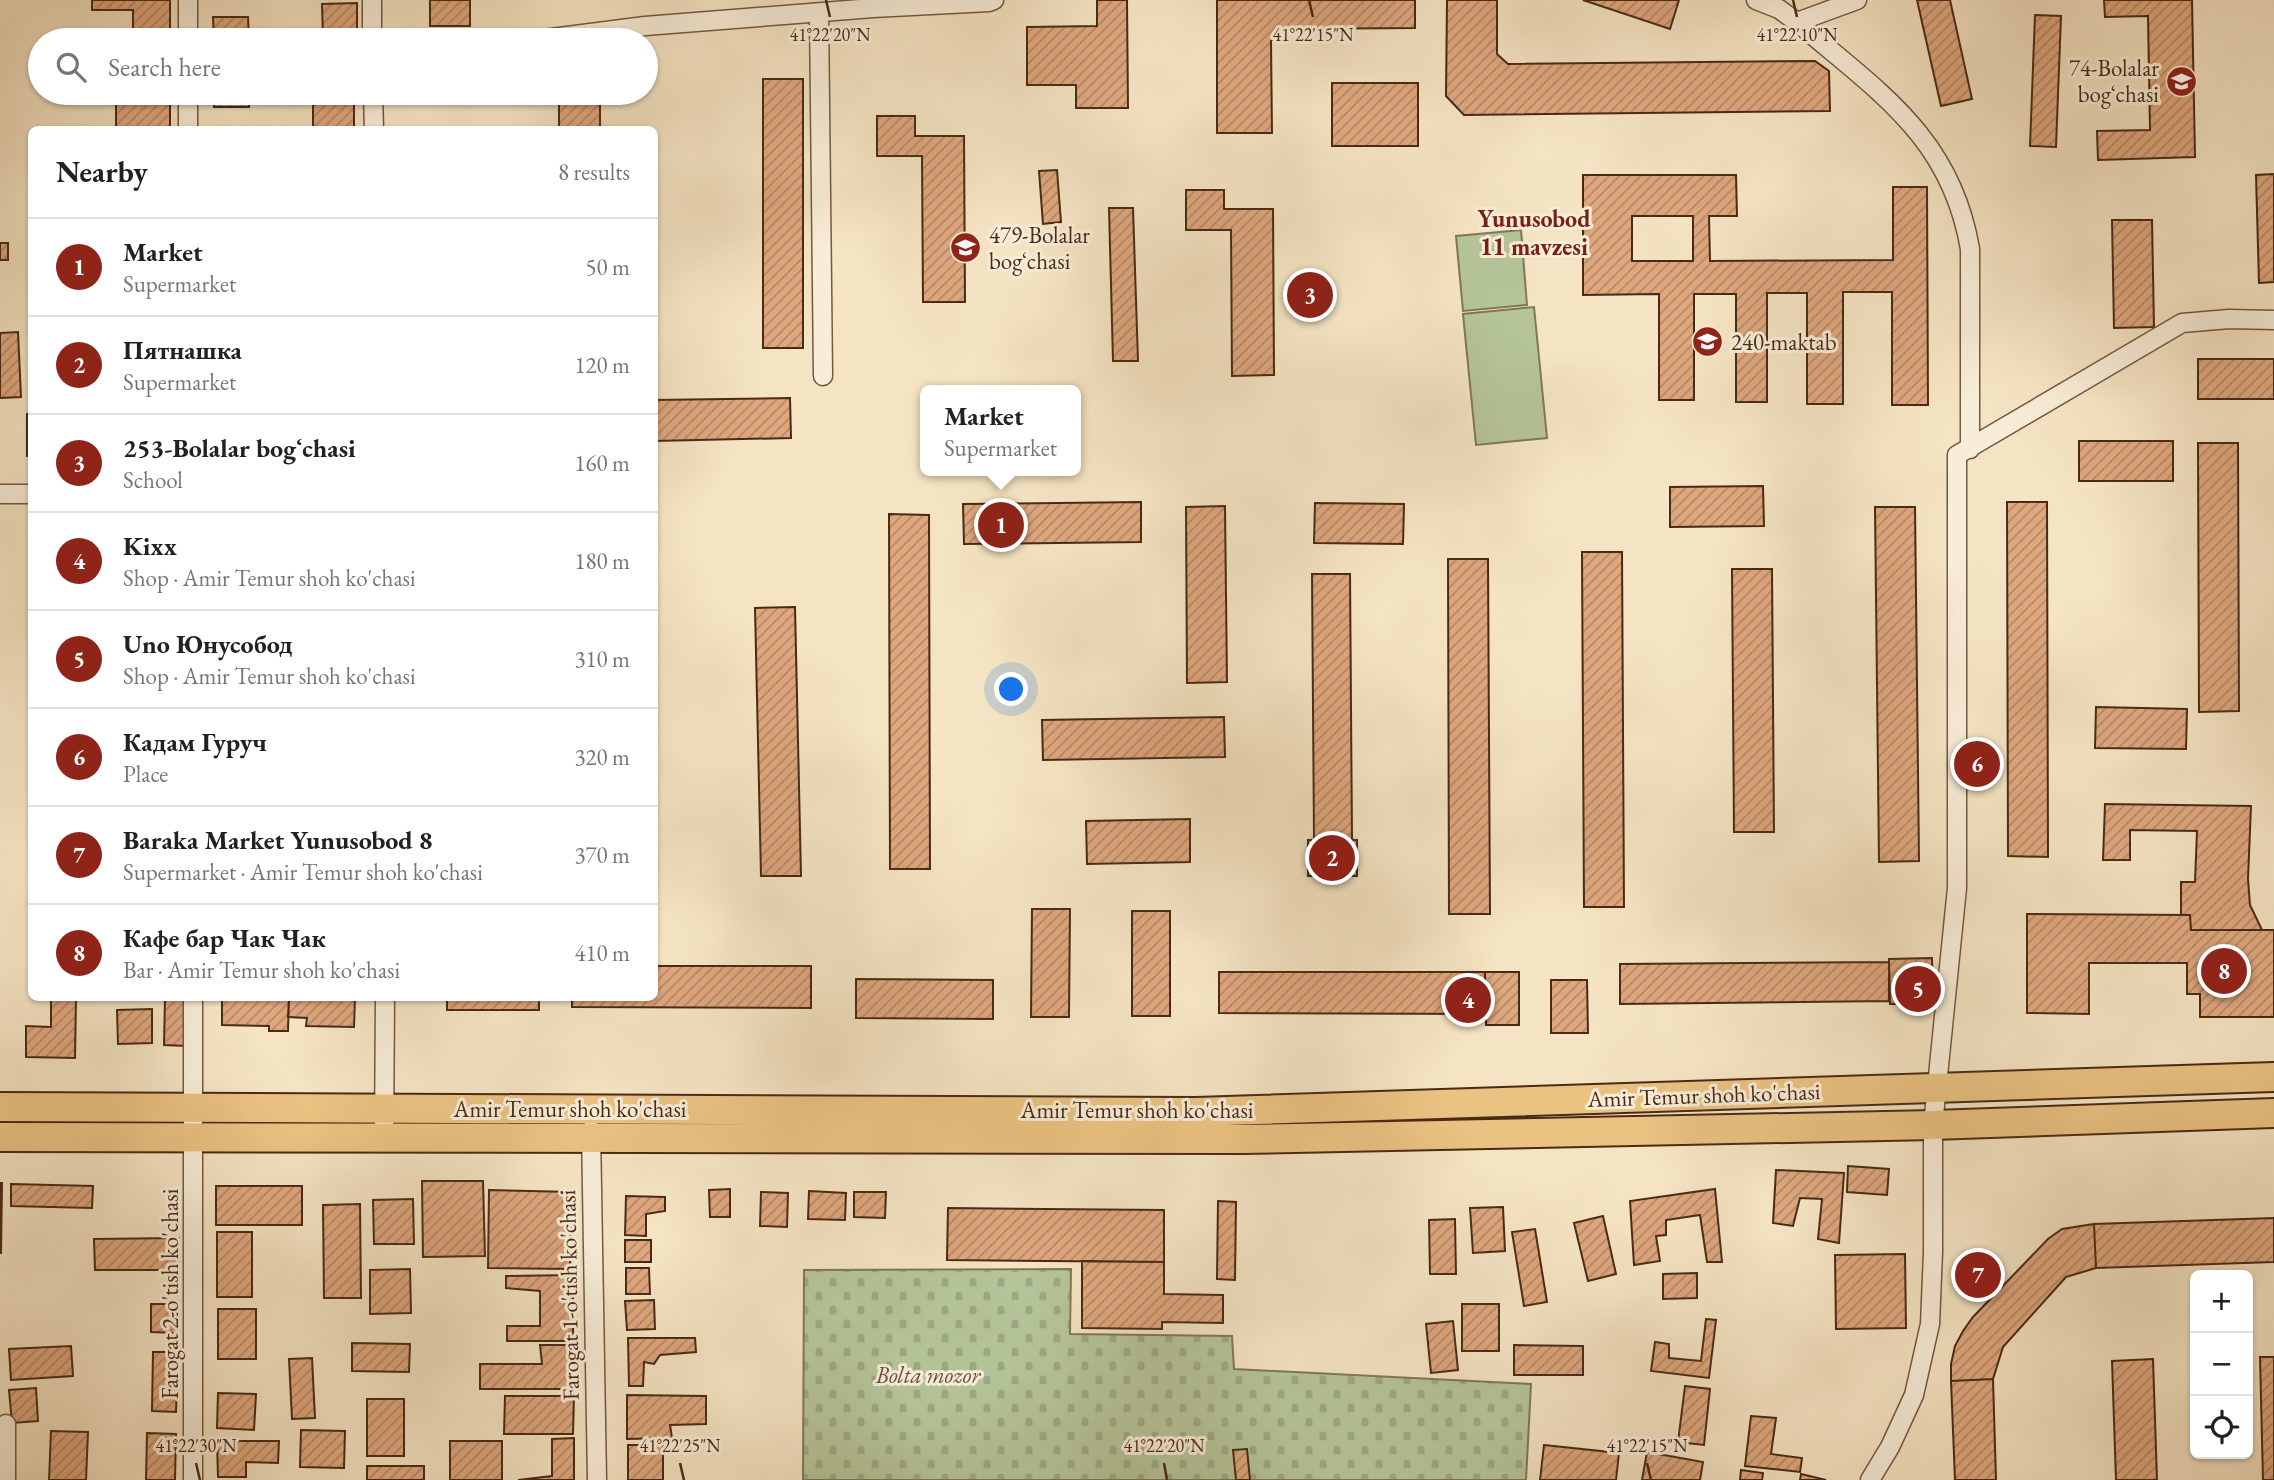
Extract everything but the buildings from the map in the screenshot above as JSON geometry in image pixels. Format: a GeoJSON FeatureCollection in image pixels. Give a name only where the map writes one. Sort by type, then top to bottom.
{"type":"FeatureCollection","features":[{"type":"Feature","properties":{"kind":"main road","name":"Amir Temur shoh ko'chasi"},"geometry":{"type":"LineString","coordinates":[[0,1107],[1196,1112],[2274,1077]]}},
{"type":"Feature","properties":{"kind":"main road","name":"Amir Temur shoh ko'chasi"},"geometry":{"type":"LineString","coordinates":[[0,1136],[1244,1139],[1933,1125],[2274,1114]]}},
{"type":"Feature","properties":{"kind":"street"},"geometry":{"type":"LineString","coordinates":[[188,0],[188,28]]}},
{"type":"Feature","properties":{"kind":"street"},"geometry":{"type":"LineString","coordinates":[[372,0],[372,28]]}},
{"type":"Feature","properties":{"kind":"street"},"geometry":{"type":"LineString","coordinates":[[629,28],[994,0]]}},
{"type":"Feature","properties":{"kind":"street"},"geometry":{"type":"LineString","coordinates":[[1756,0],[1779,9],[1797,22],[1911,122],[1930,146],[1949,180],[1963,216],[1970,249],[1970,449]]}},
{"type":"Feature","properties":{"kind":"street"},"geometry":{"type":"LineString","coordinates":[[1797,22],[1857,0]]}},
{"type":"Feature","properties":{"kind":"street"},"geometry":{"type":"LineString","coordinates":[[819,13],[823,376]]}},
{"type":"Feature","properties":{"kind":"street"},"geometry":{"type":"LineString","coordinates":[[188,105],[188,126]]}},
{"type":"Feature","properties":{"kind":"street"},"geometry":{"type":"LineString","coordinates":[[373,105],[374,126]]}},
{"type":"Feature","properties":{"kind":"street"},"geometry":{"type":"LineString","coordinates":[[1870,1480],[1890,1447],[1914,1395],[1930,1324],[1933,1125],[1957,888],[1957,454],[1970,449],[2182,323],[2229,319],[2274,320]]}},
{"type":"Feature","properties":{"kind":"street"},"geometry":{"type":"LineString","coordinates":[[0,494],[28,494]]}},
{"type":"Feature","properties":{"kind":"street","name":"Farogat 2-o'tish ko'chasi"},"geometry":{"type":"LineString","coordinates":[[193,1001],[193,1480]]}},
{"type":"Feature","properties":{"kind":"street"},"geometry":{"type":"LineString","coordinates":[[384,1138],[386,1001]]}},
{"type":"Feature","properties":{"kind":"street","name":"Farogat 1-o'tish ko'chasi"},"geometry":{"type":"LineString","coordinates":[[591,1110],[597,1480]]}},
{"type":"Feature","properties":{"kind":"street"},"geometry":{"type":"LineString","coordinates":[[6,1424],[6,1480]]}},
{"type":"Feature","properties":{"kind":"green space"},"geometry":{"type":"Polygon","coordinates":[[[1521,230],[1527,305],[1463,311],[1456,236],[1521,230]]]}},
{"type":"Feature","properties":{"kind":"green space"},"geometry":{"type":"Polygon","coordinates":[[[1534,307],[1547,438],[1476,445],[1463,314],[1534,307]]]}},
{"type":"Feature","properties":{"kind":"green space","name":"Bolta mozor"},"geometry":{"type":"Polygon","coordinates":[[[1071,1269],[1070,1334],[1232,1336],[1234,1369],[1531,1384],[1526,1480],[803,1480],[804,1270],[1071,1269]]]}},
{"type":"Feature","properties":{"kind":"place","name":"74-Bolalar bogʻchasi"},"geometry":{"type":"Point","coordinates":[2182,81]}},
{"type":"Feature","properties":{"kind":"place","name":"479-Bolalar bogʻchasi"},"geometry":{"type":"Point","coordinates":[966,248]}},
{"type":"Feature","properties":{"kind":"place","name":"253-Bolalar bogʻchasi"},"geometry":{"type":"Point","coordinates":[1310,295]}},
{"type":"Feature","properties":{"kind":"place","name":"240-maktab"},"geometry":{"type":"Point","coordinates":[1708,342]}},
{"type":"Feature","properties":{"kind":"place","name":"Market"},"geometry":{"type":"Point","coordinates":[1001,525]}},
{"type":"Feature","properties":{"kind":"place","name":"Кадам Гуруч"},"geometry":{"type":"Point","coordinates":[1977,764]}},
{"type":"Feature","properties":{"kind":"place","name":"Пятнашка"},"geometry":{"type":"Point","coordinates":[1332,858]}},
{"type":"Feature","properties":{"kind":"place","name":"Кафе бар Чак Чак"},"geometry":{"type":"Point","coordinates":[2224,971]}},
{"type":"Feature","properties":{"kind":"place","name":"Uno Юнусобод"},"geometry":{"type":"Point","coordinates":[1918,989]}},
{"type":"Feature","properties":{"kind":"place","name":"Kixx"},"geometry":{"type":"Point","coordinates":[1468,1000]}},
{"type":"Feature","properties":{"kind":"place","name":"Baraka Market Yunusobod 8"},"geometry":{"type":"Point","coordinates":[1978,1275]}},
{"type":"Feature","properties":{"kind":"district","name":"Yunusobod 11 mavzesi"},"geometry":{"type":"Point","coordinates":[1534,232]}}]}
